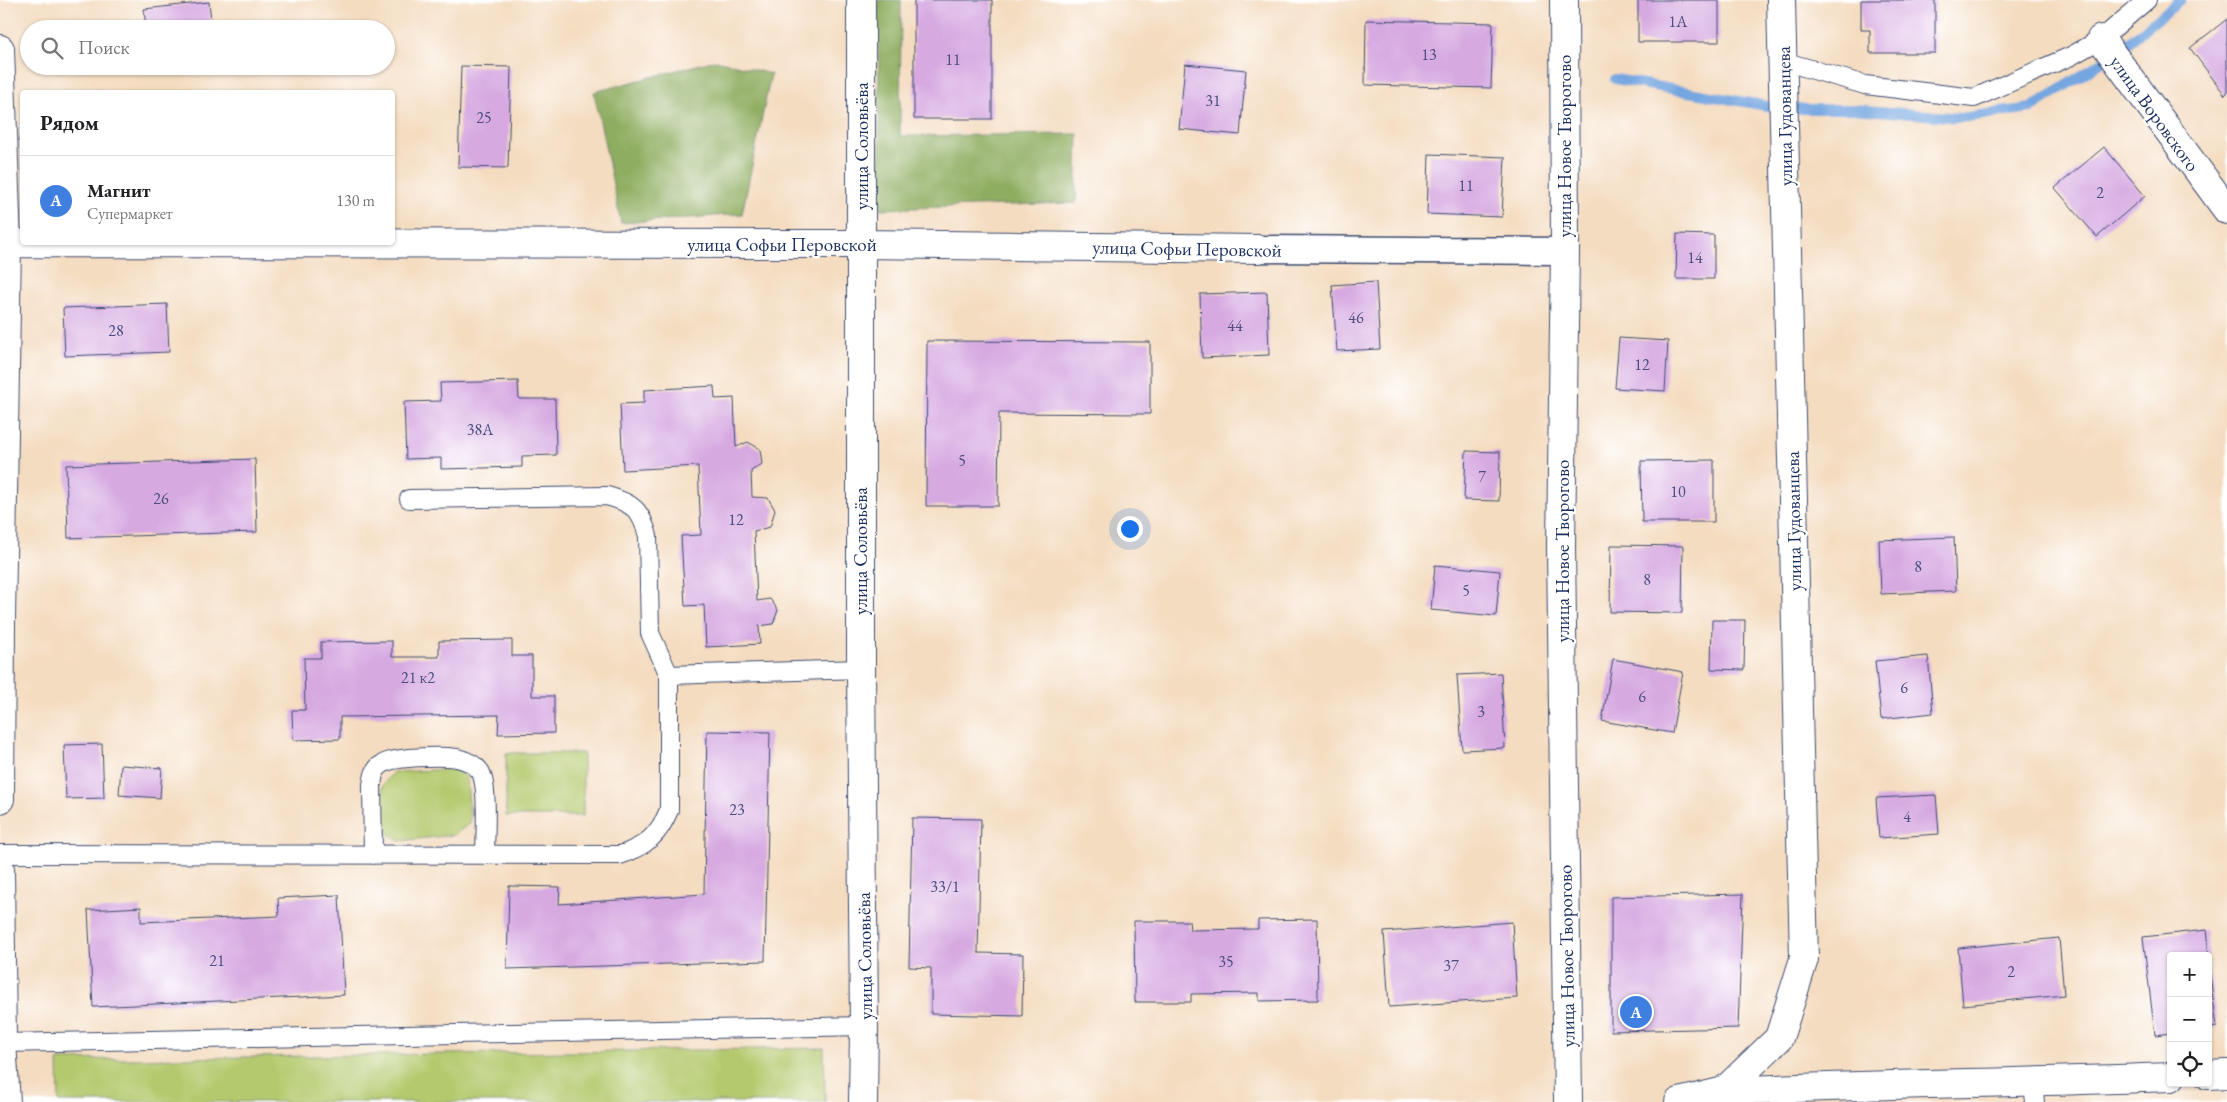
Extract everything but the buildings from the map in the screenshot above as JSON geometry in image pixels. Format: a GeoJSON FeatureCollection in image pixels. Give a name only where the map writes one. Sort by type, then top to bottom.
{"type":"FeatureCollection","features":[{"type":"Feature","properties":{"kind":"street","name":"улица Соловьёва"},"geometry":{"type":"LineString","coordinates":[[861,0],[860,669],[864,1026],[863,1102]]}},
{"type":"Feature","properties":{"kind":"street","name":"улица Новое Творогово"},"geometry":{"type":"LineString","coordinates":[[1564,0],[1565,252],[1561,546],[1568,1102]]}},
{"type":"Feature","properties":{"kind":"street","name":"улица Гудованцева"},"geometry":{"type":"LineString","coordinates":[[1724,1091],[1779,1038],[1804,959],[1781,0]]}},
{"type":"Feature","properties":{"kind":"street","name":"улица Воровского"},"geometry":{"type":"LineString","coordinates":[[2101,39],[2227,210]]}},
{"type":"Feature","properties":{"kind":"street"},"geometry":{"type":"LineString","coordinates":[[0,49],[3,243],[0,799]]}},
{"type":"Feature","properties":{"kind":"street","name":"улица Софьи Перовской"},"geometry":{"type":"LineString","coordinates":[[3,243],[20,243]]}},
{"type":"Feature","properties":{"kind":"street","name":"улица Софьи Перовской"},"geometry":{"type":"LineString","coordinates":[[395,243],[860,244],[1565,252]]}},
{"type":"Feature","properties":{"kind":"street"},"geometry":{"type":"LineString","coordinates":[[0,869],[2,1043],[6,1102]]}},
{"type":"Feature","properties":{"kind":"street"},"geometry":{"type":"LineString","coordinates":[[2212,1075],[2227,1074]]}},
{"type":"Feature","properties":{"kind":"street"},"geometry":{"type":"LineString","coordinates":[[1679,1102],[1724,1091],[1835,1086],[2034,1092],[2167,1076]]}},
{"type":"Feature","properties":{"kind":"lane"},"geometry":{"type":"LineString","coordinates":[[1783,61],[1865,85],[1974,98],[2071,56],[2101,39],[2147,0]]}},
{"type":"Feature","properties":{"kind":"lane"},"geometry":{"type":"LineString","coordinates":[[0,854],[620,855],[634,851],[650,841],[662,827],[669,810],[669,675],[650,633],[648,536],[644,521],[636,508],[622,500],[607,496],[409,499]]}},
{"type":"Feature","properties":{"kind":"lane"},"geometry":{"type":"LineString","coordinates":[[669,675],[860,669]]}},
{"type":"Feature","properties":{"kind":"lane"},"geometry":{"type":"LineString","coordinates":[[373,855],[372,785],[374,775],[379,766],[387,761],[418,758],[457,758],[476,766],[485,781],[485,855]]}},
{"type":"Feature","properties":{"kind":"lane"},"geometry":{"type":"LineString","coordinates":[[2,1043],[864,1026]]}},
{"type":"Feature","properties":{"kind":"green space"},"geometry":{"type":"Polygon","coordinates":[[[878,0],[901,0],[900,136],[1078,134],[1076,203],[880,209],[878,0]]]}},
{"type":"Feature","properties":{"kind":"green space"},"geometry":{"type":"Polygon","coordinates":[[[716,60],[771,74],[742,214],[621,223],[594,92],[716,60]]]}},
{"type":"Feature","properties":{"kind":"green space"},"geometry":{"type":"Polygon","coordinates":[[[506,753],[583,753],[583,816],[506,816],[506,753]]]}},
{"type":"Feature","properties":{"kind":"green space"},"geometry":{"type":"Polygon","coordinates":[[[457,769],[467,777],[470,823],[454,835],[399,841],[384,830],[382,786],[393,772],[457,769]]]}},
{"type":"Feature","properties":{"kind":"green space"},"geometry":{"type":"Polygon","coordinates":[[[824,1048],[825,1102],[59,1102],[58,1060],[824,1048]]]}},
{"type":"Feature","properties":{"kind":"waterway"},"geometry":{"type":"LineString","coordinates":[[1615,79],[1784,109],[1854,109],[1960,118],[2031,108],[2113,55],[2181,0]]}},
{"type":"Feature","properties":{"kind":"place","name":"Магнит"},"geometry":{"type":"Point","coordinates":[1636,1012]}}]}
